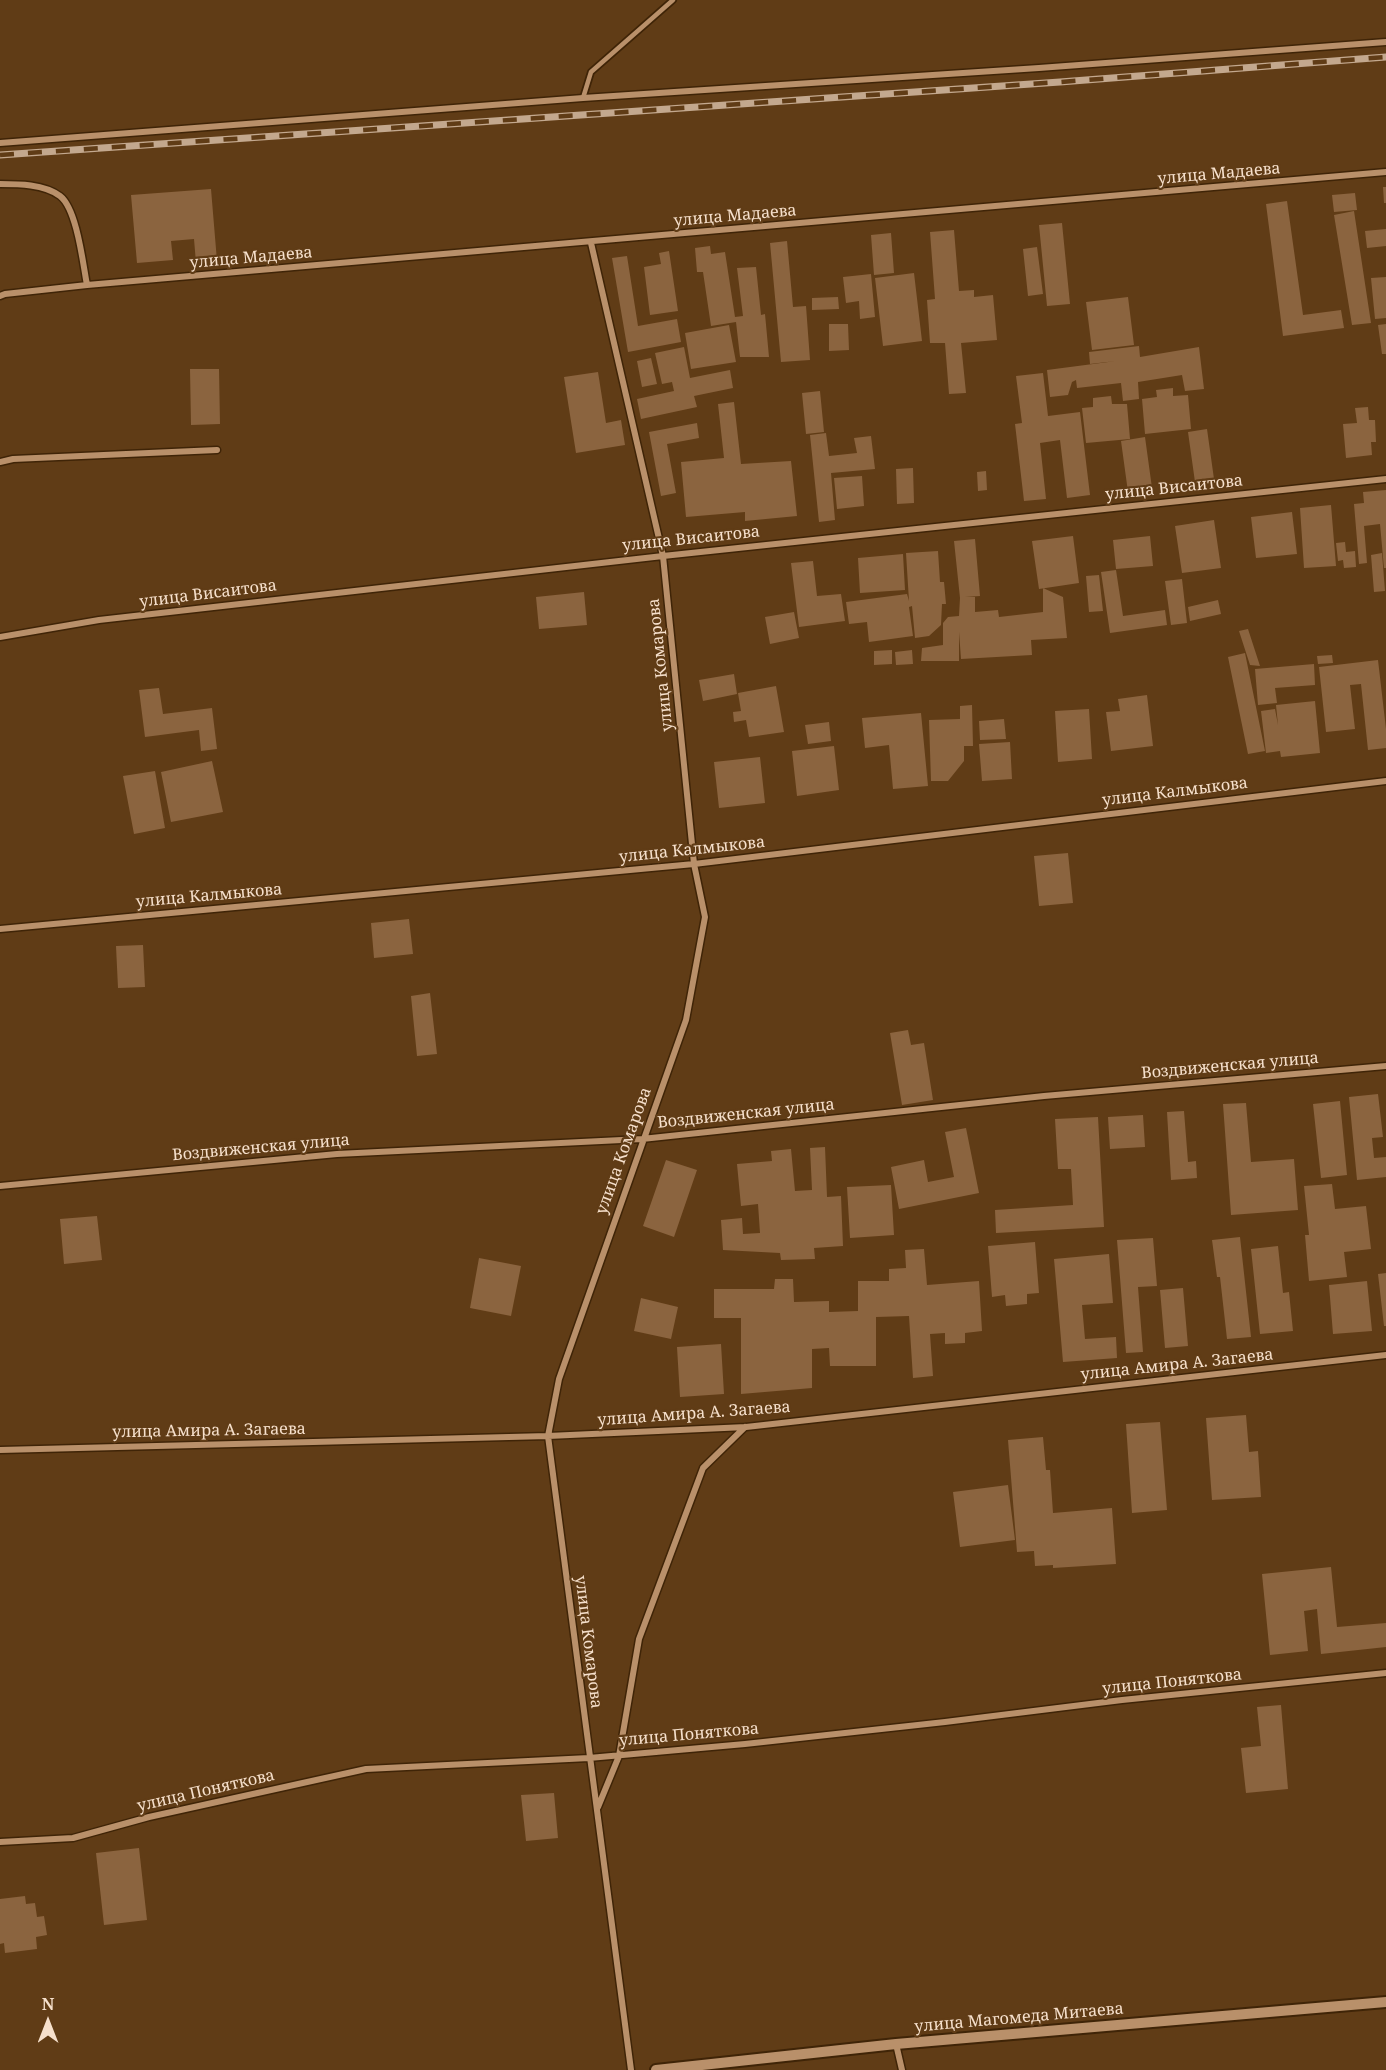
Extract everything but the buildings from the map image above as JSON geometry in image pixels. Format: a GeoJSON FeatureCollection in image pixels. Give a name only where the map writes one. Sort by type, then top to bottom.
{"type":"FeatureCollection","features":[{"type":"Feature","properties":{"kind":"street"},"geometry":{"type":"LineString","coordinates":[[0,144],[583,98],[1386,42]]}},
{"type":"Feature","properties":{"kind":"street","name":"улица Мадаева"},"geometry":{"type":"LineString","coordinates":[[0,296],[87,285],[591,243],[1386,172]]}},
{"type":"Feature","properties":{"kind":"street"},"geometry":{"type":"LineString","coordinates":[[0,184],[31,184],[60,196],[75,220],[87,285]]}},
{"type":"Feature","properties":{"kind":"street","name":"улица Комарова"},"geometry":{"type":"LineString","coordinates":[[591,243],[663,556],[694,864],[705,917],[686,1020],[559,1379],[548,1436],[631,2070]]}},
{"type":"Feature","properties":{"kind":"street"},"geometry":{"type":"LineString","coordinates":[[0,462],[13,459],[217,450]]}},
{"type":"Feature","properties":{"kind":"street","name":"улица Висаитова"},"geometry":{"type":"LineString","coordinates":[[0,637],[99,620],[663,556],[1386,479]]}},
{"type":"Feature","properties":{"kind":"street","name":"улица Калмыкова"},"geometry":{"type":"LineString","coordinates":[[0,929],[694,864],[1386,781]]}},
{"type":"Feature","properties":{"kind":"street","name":"Воздвиженская улица"},"geometry":{"type":"LineString","coordinates":[[0,1186],[337,1154],[642,1139],[1044,1096],[1386,1066]]}},
{"type":"Feature","properties":{"kind":"street","name":"улица Амира А. Загаева"},"geometry":{"type":"LineString","coordinates":[[0,1450],[548,1436],[746,1427],[1386,1355]]}},
{"type":"Feature","properties":{"kind":"street"},"geometry":{"type":"LineString","coordinates":[[597,1810],[619,1756],[639,1639],[703,1468],[746,1427]]}},
{"type":"Feature","properties":{"kind":"street","name":"улица Поняткова"},"geometry":{"type":"LineString","coordinates":[[0,1842],[73,1838],[149,1817],[366,1769],[619,1756],[757,1743],[1122,1700],[1386,1673]]}},
{"type":"Feature","properties":{"kind":"street","name":"улица Магомеда Митаева"},"geometry":{"type":"LineString","coordinates":[[656,2070],[896,2044],[1386,2002]]}},
{"type":"Feature","properties":{"kind":"street"},"geometry":{"type":"LineString","coordinates":[[896,2044],[902,2070]]}},
{"type":"Feature","properties":{"kind":"lane"},"geometry":{"type":"LineString","coordinates":[[583,98],[591,72],[673,0]]}},
{"type":"Feature","properties":{"kind":"railway"},"geometry":{"type":"LineString","coordinates":[[0,155],[1060,82],[1386,57]]}}]}
